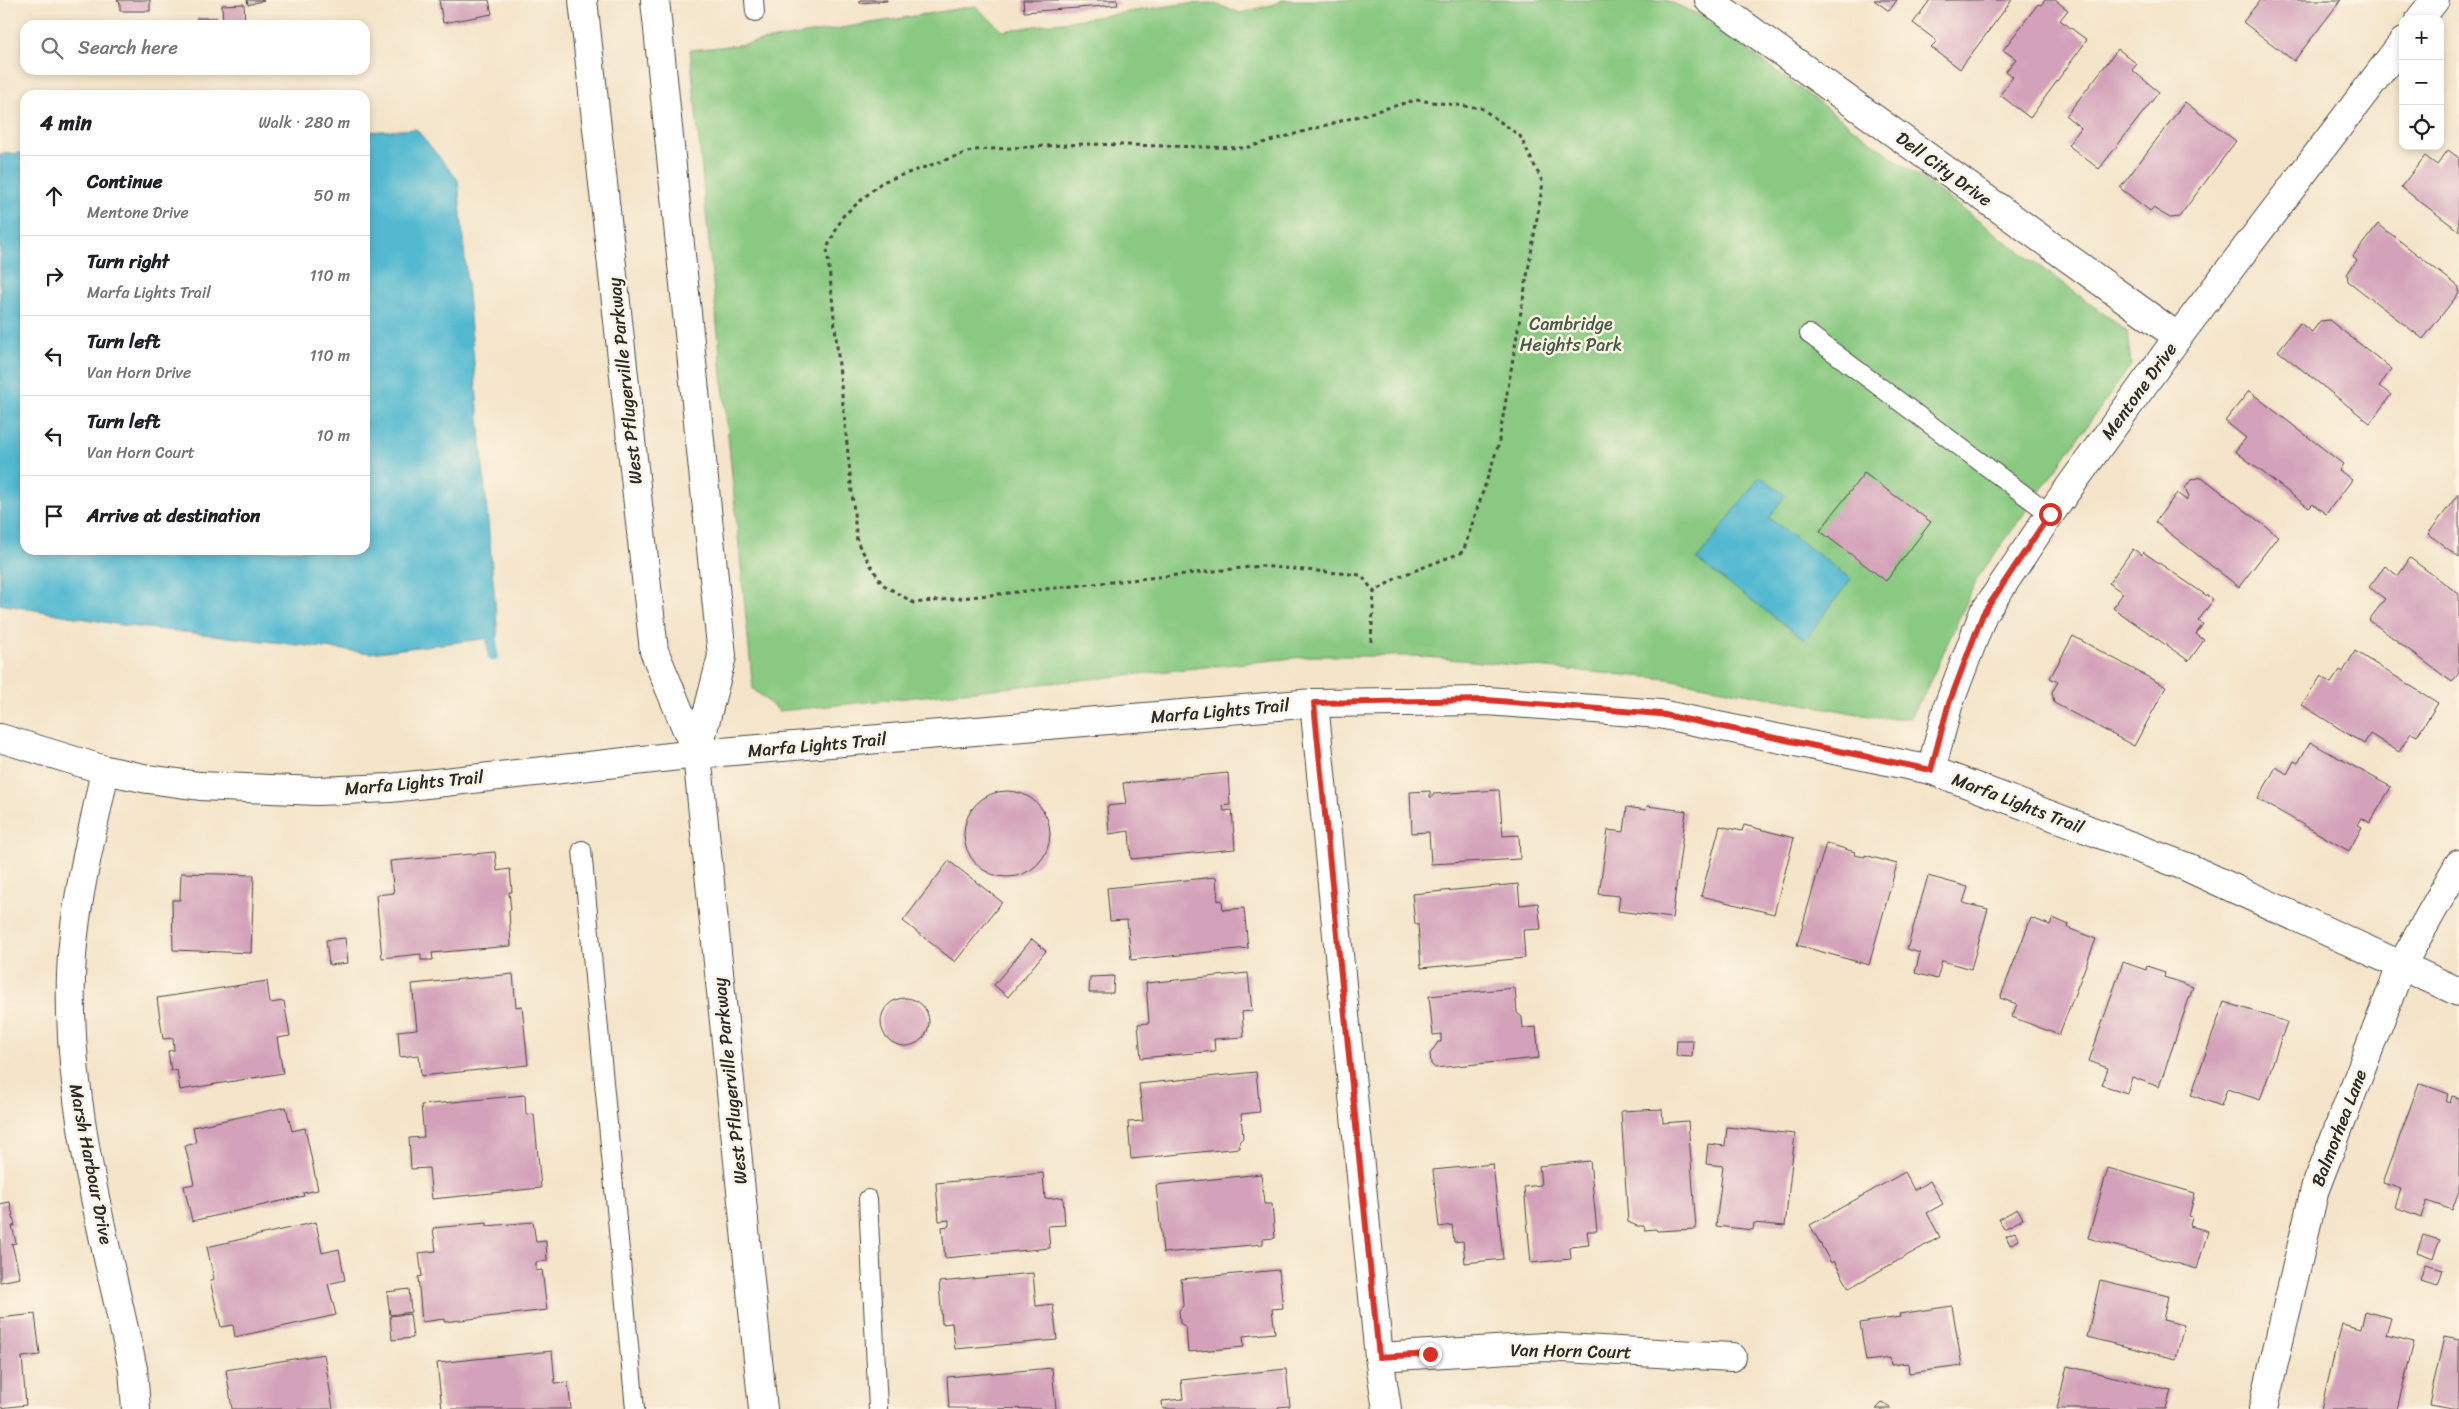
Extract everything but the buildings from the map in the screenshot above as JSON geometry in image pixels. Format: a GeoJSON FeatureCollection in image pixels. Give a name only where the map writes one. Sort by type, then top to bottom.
{"type":"FeatureCollection","features":[{"type":"Feature","properties":{"kind":"street","name":"West Pflugerville Parkway"},"geometry":{"type":"LineString","coordinates":[[584,0],[654,651],[697,754],[763,1409]]}},
{"type":"Feature","properties":{"kind":"street","name":"West Pflugerville Parkway"},"geometry":{"type":"LineString","coordinates":[[655,0],[722,656],[697,754]]}},
{"type":"Feature","properties":{"kind":"street","name":"Dell City Drive"},"geometry":{"type":"LineString","coordinates":[[1709,0],[2178,337]]}},
{"type":"Feature","properties":{"kind":"street"},"geometry":{"type":"LineString","coordinates":[[2423,15],[2435,0]]}},
{"type":"Feature","properties":{"kind":"street","name":"Mentone Drive"},"geometry":{"type":"LineString","coordinates":[[1931,770],[1948,706],[1983,614],[2050,514],[2178,337],[2399,47]]}},
{"type":"Feature","properties":{"kind":"street","name":"Marfa Lights Trail"},"geometry":{"type":"LineString","coordinates":[[0,738],[105,770],[200,786],[317,791],[390,788],[697,754],[1314,703],[1487,700],[1660,714],[1931,770],[2187,867],[2459,992]]}},
{"type":"Feature","properties":{"kind":"street"},"geometry":{"type":"LineString","coordinates":[[1314,703],[1379,1357],[1387,1409]]}},
{"type":"Feature","properties":{"kind":"street","name":"Marsh Harbour Drive"},"geometry":{"type":"LineString","coordinates":[[105,770],[76,926],[71,974],[73,1063],[80,1125],[133,1369],[136,1409]]}},
{"type":"Feature","properties":{"kind":"street","name":"Balmorhea Lane"},"geometry":{"type":"LineString","coordinates":[[2263,1409],[2315,1189],[2401,966],[2459,864]]}},
{"type":"Feature","properties":{"kind":"street","name":"Van Horn Court"},"geometry":{"type":"LineString","coordinates":[[1379,1357],[1545,1347],[1732,1357]]}},
{"type":"Feature","properties":{"kind":"lane"},"geometry":{"type":"LineString","coordinates":[[1809,334],[2050,514]]}},
{"type":"Feature","properties":{"kind":"lane"},"geometry":{"type":"LineString","coordinates":[[582,850],[636,1409]]}},
{"type":"Feature","properties":{"kind":"lane"},"geometry":{"type":"LineString","coordinates":[[868,1198],[878,1409]]}},
{"type":"Feature","properties":{"kind":"path"},"geometry":{"type":"LineString","coordinates":[[1371,642],[1374,592],[1361,575],[1261,566],[914,603],[882,584],[857,542],[827,248],[843,216],[882,182],[974,150],[1084,144],[1245,148],[1416,100],[1481,108],[1520,136],[1543,184],[1498,446],[1463,552],[1398,577],[1374,592]]}},
{"type":"Feature","properties":{"kind":"green space","name":"Cambridge Heights Park"},"geometry":{"type":"Polygon","coordinates":[[[1282,0],[1666,0],[1702,16],[2127,331],[2131,365],[1977,579],[1924,695],[1909,718],[1880,718],[1668,679],[1416,656],[1313,656],[779,711],[753,689],[690,50],[738,45],[975,6],[1003,31],[1181,4],[1212,3],[1241,13],[1275,4],[1282,0]]]}},
{"type":"Feature","properties":{"kind":"water"},"geometry":{"type":"Polygon","coordinates":[[[416,129],[458,180],[498,637],[370,653],[121,625],[0,604],[0,154],[20,153],[20,555],[370,555],[370,132],[416,129]]]}},
{"type":"Feature","properties":{"kind":"water"},"geometry":{"type":"Polygon","coordinates":[[[1760,476],[1785,495],[1769,518],[1851,579],[1805,640],[1697,560],[1760,476]]]}},
{"type":"Feature","properties":{"kind":"waterway"},"geometry":{"type":"LineString","coordinates":[[490,623],[493,656]]}},
{"type":"Feature","properties":{"kind":"route"},"geometry":{"type":"LineString","coordinates":[[1430,1354],[1379,1357],[1314,703],[1487,700],[1660,714],[1931,770],[1948,706],[1983,614],[2050,514]]}}]}
